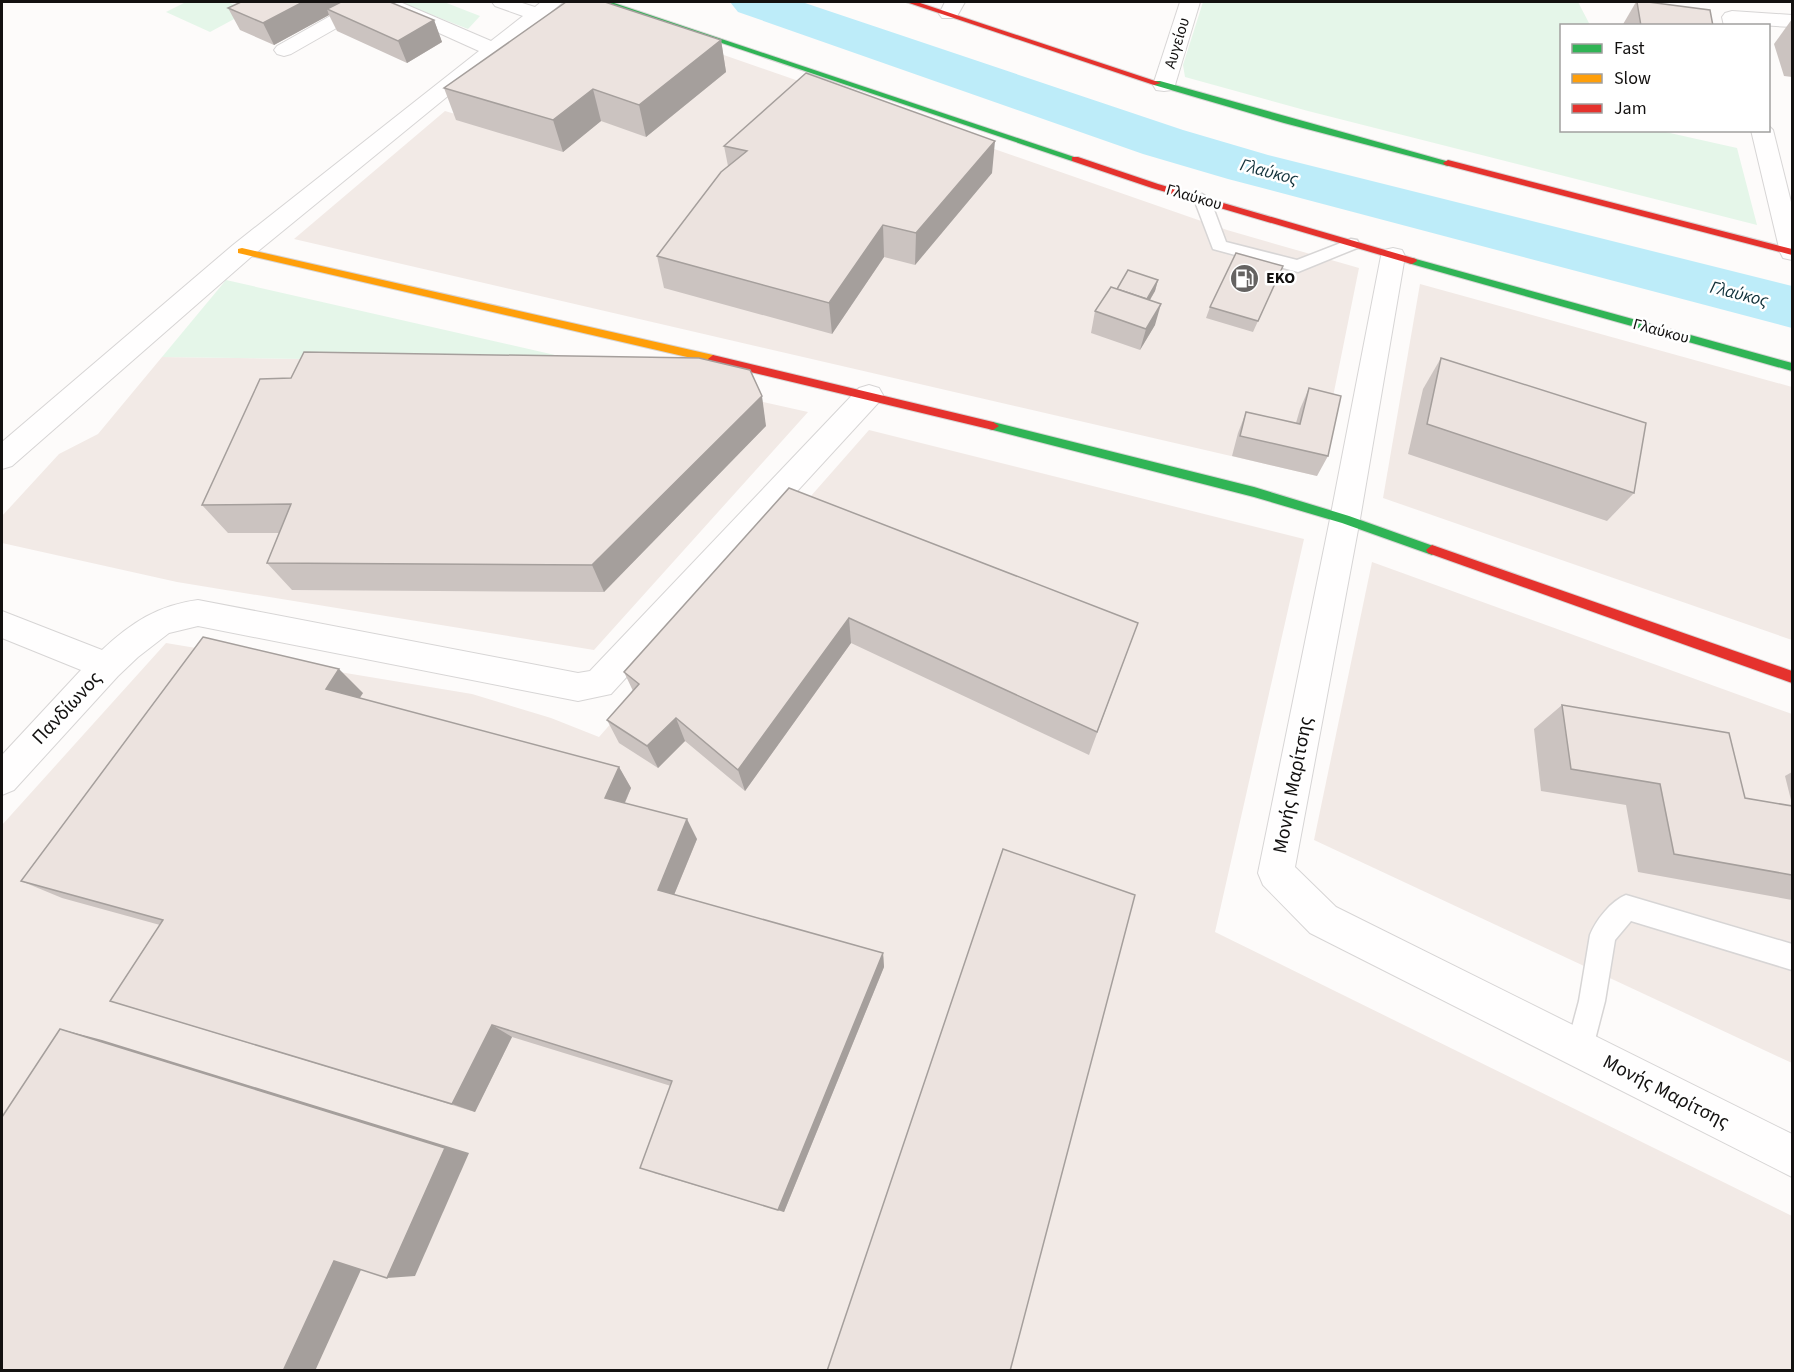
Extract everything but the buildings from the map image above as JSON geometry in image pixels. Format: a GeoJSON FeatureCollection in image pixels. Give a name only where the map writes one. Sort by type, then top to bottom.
{"type":"FeatureCollection","features":[{"type":"Feature","properties":{"kind":"main road","name":"Γλαύκου"},"geometry":{"type":"LineString","coordinates":[[604,2],[1016,141],[1202,200],[1393,256],[1792,367]]}},
{"type":"Feature","properties":{"kind":"main road"},"geometry":{"type":"LineString","coordinates":[[910,2],[952,8],[1164,85],[1343,136],[1792,252]]}},
{"type":"Feature","properties":{"kind":"main road"},"geometry":{"type":"LineString","coordinates":[[242,251],[869,395],[1254,492],[1345,519],[1792,677]]}},
{"type":"Feature","properties":{"kind":"street"},"geometry":{"type":"LineString","coordinates":[[284,50],[369,2]]}},
{"type":"Feature","properties":{"kind":"street"},"geometry":{"type":"LineString","coordinates":[[385,2],[492,49]]}},
{"type":"Feature","properties":{"kind":"street"},"geometry":{"type":"LineString","coordinates":[[501,2],[544,8]]}},
{"type":"Feature","properties":{"kind":"street"},"geometry":{"type":"LineString","coordinates":[[1165,2],[1188,5]]}},
{"type":"Feature","properties":{"kind":"street","name":"Αυγείου"},"geometry":{"type":"LineString","coordinates":[[1164,85],[1188,5]]}},
{"type":"Feature","properties":{"kind":"street"},"geometry":{"type":"LineString","coordinates":[[2,458],[242,251],[544,8]]}},
{"type":"Feature","properties":{"kind":"street"},"geometry":{"type":"LineString","coordinates":[[1734,24],[1732,17],[1792,21]]}},
{"type":"Feature","properties":{"kind":"street"},"geometry":{"type":"LineString","coordinates":[[1765,133],[1787,207],[1792,252]]}},
{"type":"Feature","properties":{"kind":"street","name":"Μονής Μαρίτσης"},"geometry":{"type":"LineString","coordinates":[[1393,256],[1345,519],[1276,873],[1323,920],[1792,1155]]}},
{"type":"Feature","properties":{"kind":"street"},"geometry":{"type":"LineString","coordinates":[[106,666],[148,628],[178,614],[198,613],[578,687],[599,684],[869,395]]}},
{"type":"Feature","properties":{"kind":"street","name":"Πανδίωνος"},"geometry":{"type":"LineString","coordinates":[[2,624],[106,666],[2,779]]}},
{"type":"Feature","properties":{"kind":"lane"},"geometry":{"type":"LineString","coordinates":[[1202,200],[1219,245],[1298,267],[1351,244]]}},
{"type":"Feature","properties":{"kind":"lane"},"geometry":{"type":"LineString","coordinates":[[1580,1049],[1592,1001],[1603,935],[1626,907],[1792,957]]}},
{"type":"Feature","properties":{"kind":"shaded area"},"geometry":{"type":"Polygon","coordinates":[[[603,13],[1227,230],[1359,268],[1317,476],[294,239],[445,111],[462,116],[603,13]]]}},
{"type":"Feature","properties":{"kind":"shaded area"},"geometry":{"type":"Polygon","coordinates":[[[1420,284],[1792,387],[1792,640],[1383,498],[1420,284]]]}},
{"type":"Feature","properties":{"kind":"shaded area"},"geometry":{"type":"Polygon","coordinates":[[[162,357],[590,363],[808,412],[594,650],[177,582],[2,543],[2,516],[59,454],[98,434],[162,357]]]}},
{"type":"Feature","properties":{"kind":"shaded area"},"geometry":{"type":"Polygon","coordinates":[[[869,430],[1304,539],[1215,932],[1792,1216],[1792,1370],[2,1370],[2,825],[166,643],[472,694],[551,718],[599,737],[869,430]]]}},
{"type":"Feature","properties":{"kind":"shaded area"},"geometry":{"type":"Polygon","coordinates":[[[1372,562],[1792,714],[1792,1063],[1314,840],[1372,562]]]}},
{"type":"Feature","properties":{"kind":"green space"},"geometry":{"type":"Polygon","coordinates":[[[186,2],[227,2],[249,11],[210,32],[166,12],[186,2]]]}},
{"type":"Feature","properties":{"kind":"green space"},"geometry":{"type":"Polygon","coordinates":[[[399,2],[444,2],[480,16],[468,29],[399,2]]]}},
{"type":"Feature","properties":{"kind":"green space"},"geometry":{"type":"Polygon","coordinates":[[[1203,2],[1578,2],[1589,24],[1560,24],[1560,132],[1665,132],[1737,148],[1757,225],[1308,111],[1185,77],[1183,65],[1203,2]]]}},
{"type":"Feature","properties":{"kind":"green space"},"geometry":{"type":"Polygon","coordinates":[[[226,280],[590,363],[162,357],[226,280]]]}},
{"type":"Feature","properties":{"kind":"waterway","name":"Γλαύκος"},"geometry":{"type":"LineString","coordinates":[[755,2],[1163,142],[1248,167],[1792,307]]}},
{"type":"Feature","properties":{"kind":"traffic: fast"},"geometry":{"type":"LineString","coordinates":[[604,2],[1075,159]]}},
{"type":"Feature","properties":{"kind":"traffic: fast"},"geometry":{"type":"LineString","coordinates":[[1157,83],[1287,121],[1448,163]]}},
{"type":"Feature","properties":{"kind":"traffic: fast"},"geometry":{"type":"LineString","coordinates":[[1412,261],[1792,367]]}},
{"type":"Feature","properties":{"kind":"traffic: fast"},"geometry":{"type":"LineString","coordinates":[[993,426],[1254,492],[1345,519],[1432,550]]}},
{"type":"Feature","properties":{"kind":"traffic: slow"},"geometry":{"type":"LineString","coordinates":[[242,251],[713,359]]}},
{"type":"Feature","properties":{"kind":"traffic: jam"},"geometry":{"type":"LineString","coordinates":[[910,2],[1157,83]]}},
{"type":"Feature","properties":{"kind":"traffic: jam"},"geometry":{"type":"LineString","coordinates":[[1075,159],[1155,186],[1412,261]]}},
{"type":"Feature","properties":{"kind":"traffic: jam"},"geometry":{"type":"LineString","coordinates":[[1448,163],[1792,252]]}},
{"type":"Feature","properties":{"kind":"traffic: jam"},"geometry":{"type":"LineString","coordinates":[[713,359],[993,426]]}},
{"type":"Feature","properties":{"kind":"traffic: jam"},"geometry":{"type":"LineString","coordinates":[[1432,550],[1792,677]]}},
{"type":"Feature","properties":{"kind":"place","name":"EKO"},"geometry":{"type":"Point","coordinates":[1245,278]}}]}
